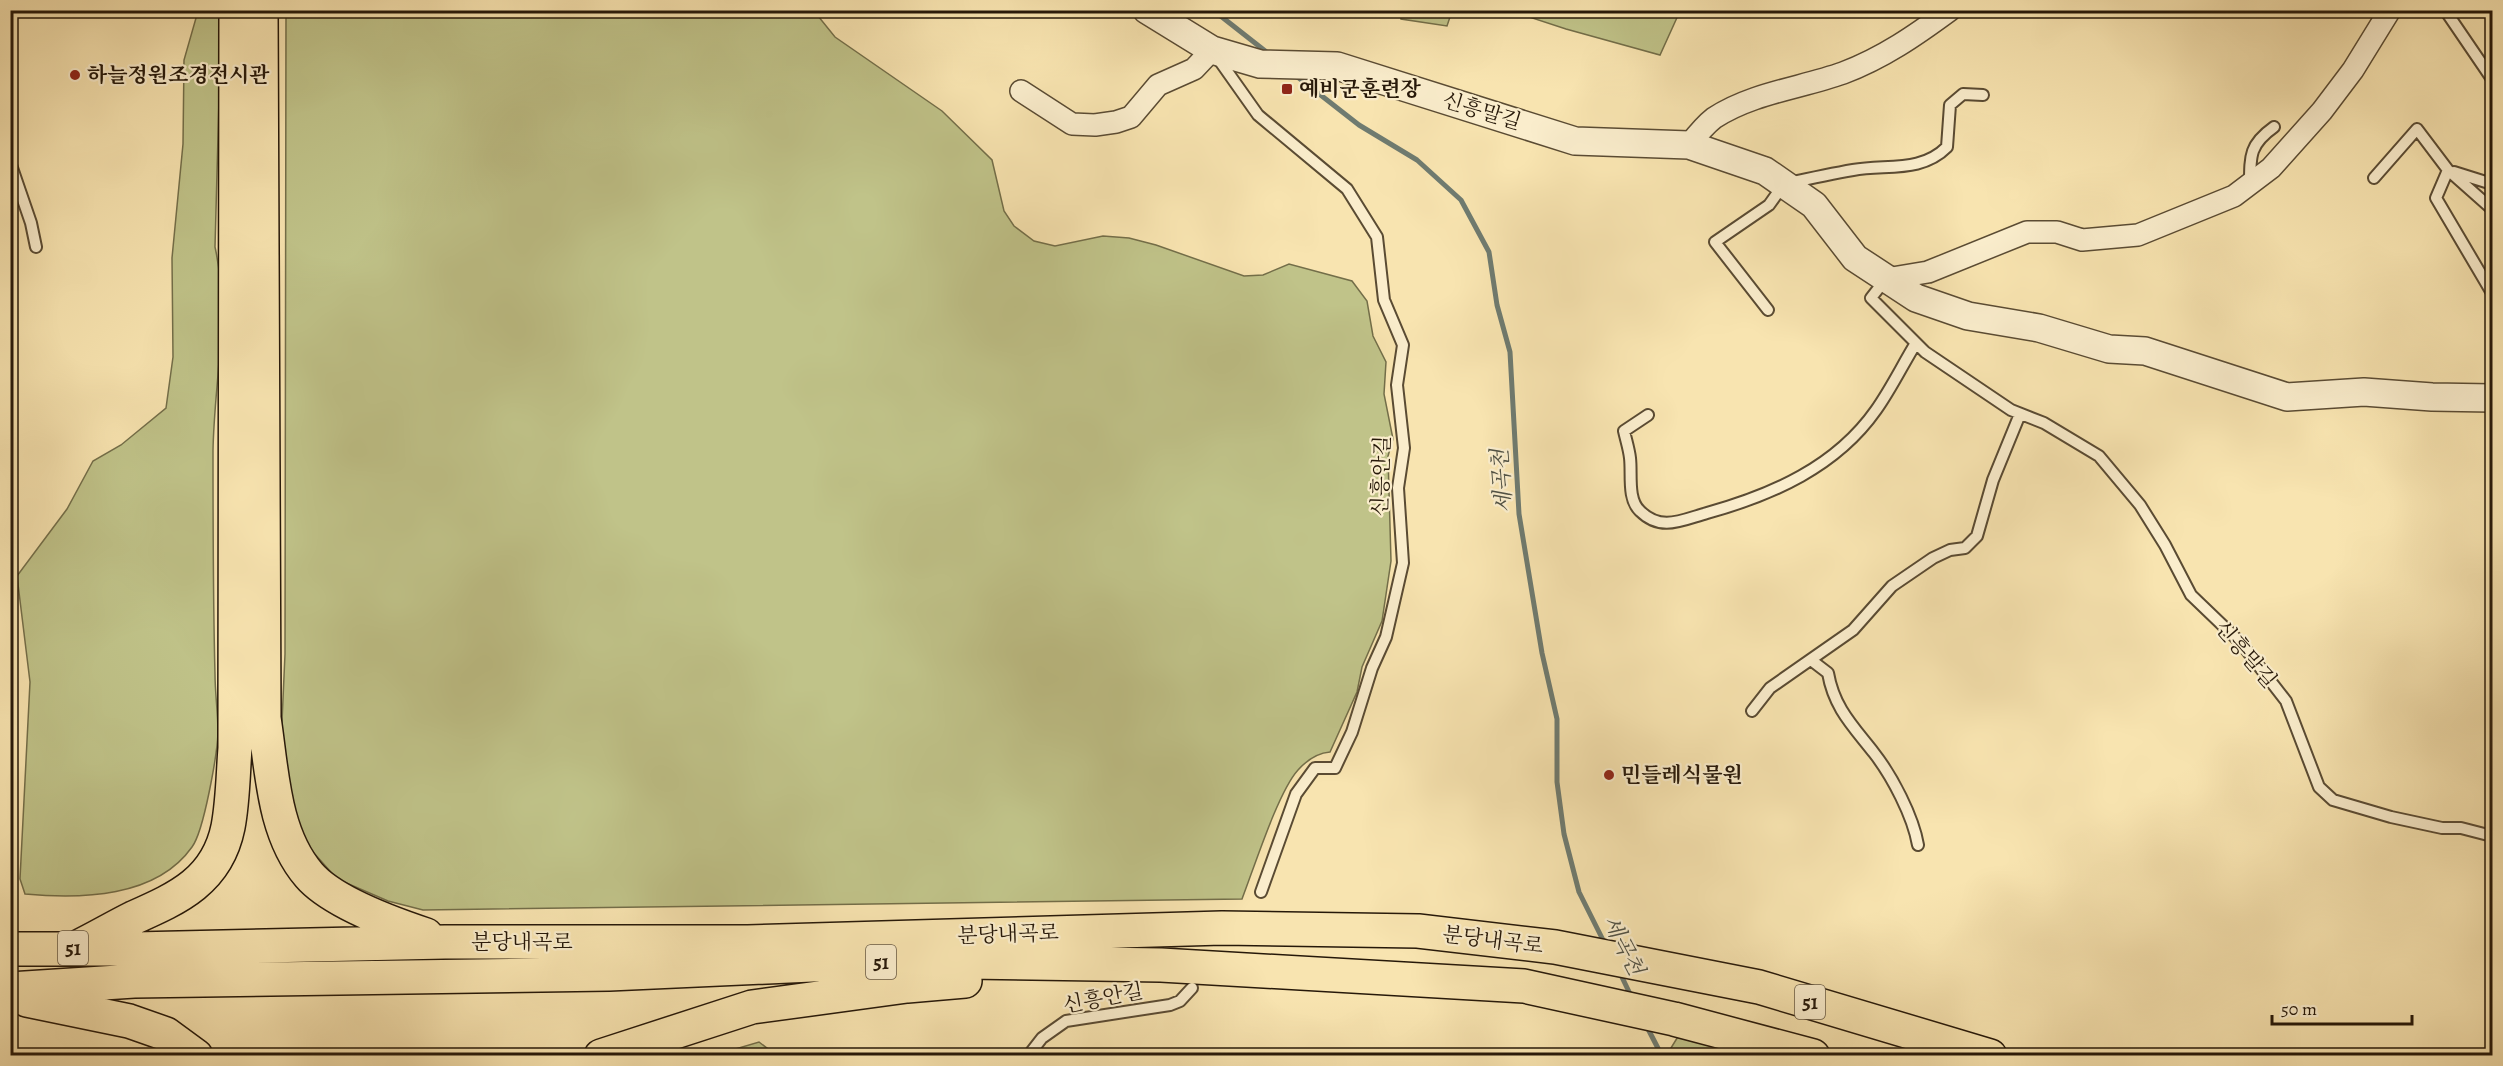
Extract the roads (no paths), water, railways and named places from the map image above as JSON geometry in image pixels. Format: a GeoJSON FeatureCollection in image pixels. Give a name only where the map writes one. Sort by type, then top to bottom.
{"type":"FeatureCollection","features":[{"type":"Feature","properties":{"kind":"highway"},"geometry":{"type":"LineString","coordinates":[[236,10],[248,253],[264,718],[279,813],[294,851],[310,876],[351,905],[392,924],[445,942]]}},
{"type":"Feature","properties":{"kind":"highway"},"geometry":{"type":"LineString","coordinates":[[134,950],[166,905],[192,888],[210,868],[221,848],[228,827],[235,748],[248,253],[261,10]]}},
{"type":"Feature","properties":{"kind":"highway","name":"분당내곡로"},"geometry":{"type":"LineString","coordinates":[[10,990],[134,950],[445,942],[748,942],[1222,928],[1418,931],[1555,947],[1759,987],[1990,1056]]}},
{"type":"Feature","properties":{"kind":"highway","name":"51"},"geometry":{"type":"LineString","coordinates":[[10,949],[78,947],[134,950]]}},
{"type":"Feature","properties":{"kind":"highway","name":"분당내곡로"},"geometry":{"type":"LineString","coordinates":[[134,950],[598,974],[901,962],[1161,965],[1524,986],[1639,1011],[1813,1056]]}},
{"type":"Feature","properties":{"kind":"highway"},"geometry":{"type":"LineString","coordinates":[[601,1056],[752,1007],[907,986],[1161,965]]}},
{"type":"Feature","properties":{"kind":"highway"},"geometry":{"type":"LineString","coordinates":[[10,996],[129,1021],[166,1034],[196,1056]]}},
{"type":"Feature","properties":{"kind":"street","name":"신흥말길"},"geometry":{"type":"LineString","coordinates":[[1147,10],[1212,50],[1260,64],[1337,66],[1575,141],[1689,145],[1765,171],[1814,205],[1855,258],[1916,298],[1968,316],[2038,328],[2109,349],[2145,351],[2287,397],[2364,392],[2432,397],[2493,398]]}},
{"type":"Feature","properties":{"kind":"street"},"geometry":{"type":"LineString","coordinates":[[1689,145],[1713,119],[1757,99],[1845,72],[1878,57],[1908,42],[1950,10]]}},
{"type":"Feature","properties":{"kind":"street"},"geometry":{"type":"LineString","coordinates":[[1886,279],[1928,272],[2027,232],[2057,232],[2082,240],[2138,236],[2234,196],[2271,168],[2322,111],[2353,70],[2390,10]]}},
{"type":"Feature","properties":{"kind":"street"},"geometry":{"type":"LineString","coordinates":[[1021,92],[1072,124],[1095,125],[1116,122],[1131,117],[1158,85],[1194,69],[1212,50]]}},
{"type":"Feature","properties":{"kind":"lane"},"geometry":{"type":"LineString","coordinates":[[10,24],[11,10]]}},
{"type":"Feature","properties":{"kind":"lane"},"geometry":{"type":"LineString","coordinates":[[2445,10],[2493,79]]}},
{"type":"Feature","properties":{"kind":"lane","name":"신흥안길"},"geometry":{"type":"LineString","coordinates":[[1212,50],[1258,115],[1347,189],[1377,237],[1384,300],[1403,345],[1397,385],[1404,448],[1398,488],[1403,562],[1386,637],[1372,668],[1352,732],[1335,768],[1315,768],[1296,794],[1261,892]]}},
{"type":"Feature","properties":{"kind":"lane"},"geometry":{"type":"LineString","coordinates":[[1768,310],[1715,242],[1769,205],[1784,184],[1856,169],[1915,165],[1936,158],[1947,147],[1950,105],[1963,94],[1983,95]]}},
{"type":"Feature","properties":{"kind":"lane"},"geometry":{"type":"LineString","coordinates":[[2250,184],[2250,157],[2258,138],[2274,127]]}},
{"type":"Feature","properties":{"kind":"lane"},"geometry":{"type":"LineString","coordinates":[[2374,178],[2417,129],[2448,170],[2493,209]]}},
{"type":"Feature","properties":{"kind":"lane"},"geometry":{"type":"LineString","coordinates":[[10,162],[32,224],[36,247]]}},
{"type":"Feature","properties":{"kind":"lane"},"geometry":{"type":"LineString","coordinates":[[2448,170],[2489,183],[2493,180]]}},
{"type":"Feature","properties":{"kind":"lane"},"geometry":{"type":"LineString","coordinates":[[2448,170],[2436,198],[2493,293]]}},
{"type":"Feature","properties":{"kind":"lane","name":"신흥말길"},"geometry":{"type":"LineString","coordinates":[[1886,279],[1871,298],[1925,352],[2020,414],[2044,423],[2099,456],[2140,505],[2165,545],[2191,595],[2241,643],[2286,701],[2319,787],[2333,800],[2382,815],[2493,836]]}},
{"type":"Feature","properties":{"kind":"lane"},"geometry":{"type":"LineString","coordinates":[[1648,415],[1624,431],[1630,459],[1630,485],[1637,510],[1657,523],[1680,523],[1760,497],[1806,475],[1855,434],[1876,410],[1916,343]]}},
{"type":"Feature","properties":{"kind":"lane"},"geometry":{"type":"LineString","coordinates":[[1752,711],[1770,688],[1853,630],[1892,586],[1916,568],[1950,550],[1965,548],[1977,536],[1993,480],[2020,414]]}},
{"type":"Feature","properties":{"kind":"lane"},"geometry":{"type":"LineString","coordinates":[[1811,660],[1828,673],[1832,695],[1857,734],[1885,770],[1908,812],[1918,845]]}},
{"type":"Feature","properties":{"kind":"lane","name":"신흥안길"},"geometry":{"type":"LineString","coordinates":[[1028,1056],[1042,1038],[1066,1021],[1170,1005],[1180,1001],[1192,988]]}},
{"type":"Feature","properties":{"kind":"waterway","name":"세곡천"},"geometry":{"type":"LineString","coordinates":[[1213,10],[1269,54]]}},
{"type":"Feature","properties":{"kind":"waterway","name":"세곡천"},"geometry":{"type":"LineString","coordinates":[[1295,75],[1359,125],[1417,160],[1461,200],[1489,252],[1497,305],[1510,352],[1519,514],[1542,653],[1557,719],[1557,782],[1564,834],[1579,892],[1605,944]]}},
{"type":"Feature","properties":{"kind":"waterway","name":"세곡천"},"geometry":{"type":"LineString","coordinates":[[1619,971],[1632,998]]}},
{"type":"Feature","properties":{"kind":"waterway","name":"세곡천"},"geometry":{"type":"LineString","coordinates":[[1646,1025],[1662,1056]]}},
{"type":"Feature","properties":{"kind":"place","name":"하늘정원조경전시관"},"geometry":{"type":"Point","coordinates":[75,75]}},
{"type":"Feature","properties":{"kind":"place","name":"예비군훈련장"},"geometry":{"type":"Point","coordinates":[1287,89]}},
{"type":"Feature","properties":{"kind":"place","name":"민들레식물원"},"geometry":{"type":"Point","coordinates":[1609,775]}}]}
